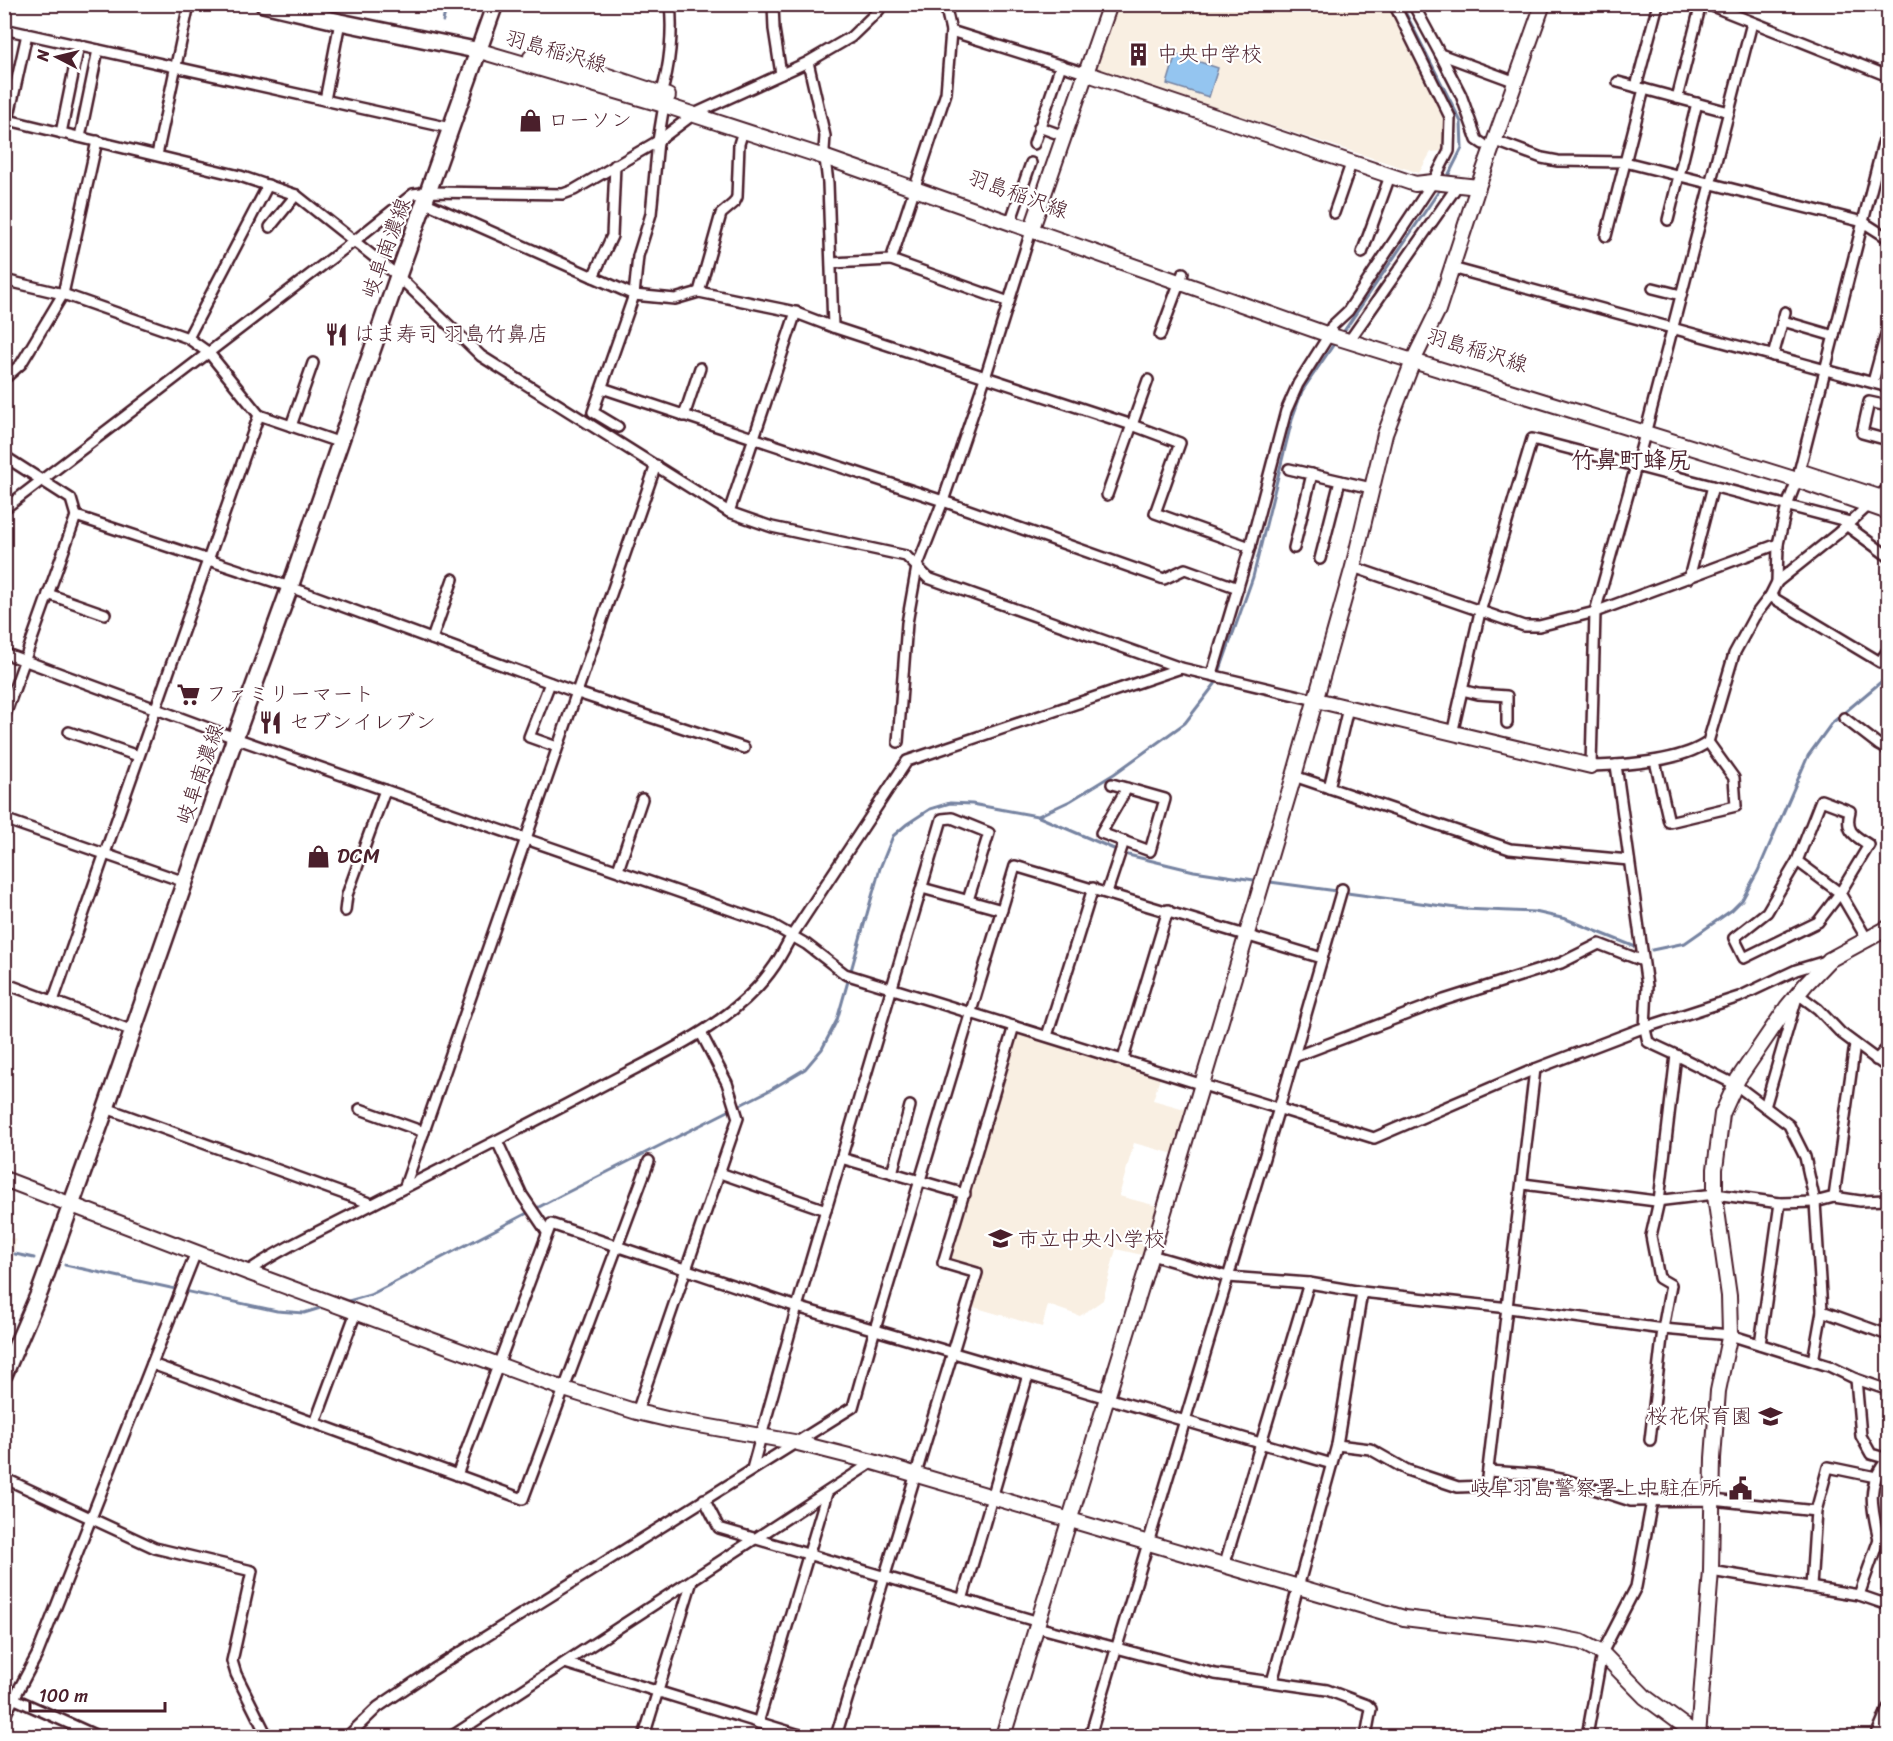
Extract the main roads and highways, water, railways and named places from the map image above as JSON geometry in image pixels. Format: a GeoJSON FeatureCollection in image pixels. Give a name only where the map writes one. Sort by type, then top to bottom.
{"type":"FeatureCollection","features":[{"type":"Feature","properties":{"kind":"main road"},"geometry":{"type":"LineString","coordinates":[[263,4],[480,51]]}},
{"type":"Feature","properties":{"kind":"main road","name":"岐阜南濃線"},"geometry":{"type":"LineString","coordinates":[[4,1375],[40,1292],[134,1031],[235,738],[495,4]]}},
{"type":"Feature","properties":{"kind":"water"},"geometry":{"type":"Polygon","coordinates":[[[1176,54],[1218,68],[1209,97],[1167,84],[1176,54]]]}},
{"type":"Feature","properties":{"kind":"waterway"},"geometry":{"type":"LineString","coordinates":[[443,21],[447,4]]}},
{"type":"Feature","properties":{"kind":"waterway"},"geometry":{"type":"LineString","coordinates":[[1401,4],[1461,122],[1462,148],[1446,180]]}},
{"type":"Feature","properties":{"kind":"waterway"},"geometry":{"type":"LineString","coordinates":[[1342,334],[1441,188]]}},
{"type":"Feature","properties":{"kind":"waterway"},"geometry":{"type":"LineString","coordinates":[[1038,816],[1070,801],[1114,774],[1185,723],[1215,684],[1253,577],[1293,416],[1302,391],[1336,341]]}},
{"type":"Feature","properties":{"kind":"waterway"},"geometry":{"type":"LineString","coordinates":[[1652,950],[1685,943],[1732,910],[1742,900],[1758,871],[1808,756],[1832,723],[1888,676]]}},
{"type":"Feature","properties":{"kind":"waterway"},"geometry":{"type":"LineString","coordinates":[[345,1302],[370,1295],[770,1090],[805,1069],[822,1049],[837,1020],[880,868],[893,836],[930,809],[950,803],[972,804],[1037,816],[1114,849]]}},
{"type":"Feature","properties":{"kind":"waterway"},"geometry":{"type":"LineString","coordinates":[[1128,855],[1194,871],[1254,880]]}},
{"type":"Feature","properties":{"kind":"waterway"},"geometry":{"type":"LineString","coordinates":[[1270,882],[1337,891]]}},
{"type":"Feature","properties":{"kind":"waterway"},"geometry":{"type":"LineString","coordinates":[[1347,893],[1464,909],[1535,912],[1566,919],[1638,948]]}},
{"type":"Feature","properties":{"kind":"waterway"},"geometry":{"type":"LineString","coordinates":[[15,1254],[34,1258]]}},
{"type":"Feature","properties":{"kind":"waterway"},"geometry":{"type":"LineString","coordinates":[[65,1265],[277,1311],[304,1313],[327,1306]]}},
{"type":"Feature","properties":{"kind":"place","name":"中央中学校"},"geometry":{"type":"Point","coordinates":[1139,54]}},
{"type":"Feature","properties":{"kind":"place","name":"ローソン"},"geometry":{"type":"Point","coordinates":[530,120]}},
{"type":"Feature","properties":{"kind":"place","name":"はま寿司 羽島竹鼻店"},"geometry":{"type":"Point","coordinates":[336,334]}},
{"type":"Feature","properties":{"kind":"place","name":"ファミリーマート"},"geometry":{"type":"Point","coordinates":[188,694]}},
{"type":"Feature","properties":{"kind":"place","name":"セブンイレブン"},"geometry":{"type":"Point","coordinates":[271,722]}},
{"type":"Feature","properties":{"kind":"place","name":"DCM"},"geometry":{"type":"Point","coordinates":[319,856]}},
{"type":"Feature","properties":{"kind":"place","name":"市立中央小学校"},"geometry":{"type":"Point","coordinates":[1000,1239]}},
{"type":"Feature","properties":{"kind":"place","name":"桜花保育園"},"geometry":{"type":"Point","coordinates":[1770,1416]}},
{"type":"Feature","properties":{"kind":"place","name":"岐阜羽島警察署上中駐在所"},"geometry":{"type":"Point","coordinates":[1740,1488]}},
{"type":"Feature","properties":{"kind":"district","name":"竹鼻町蜂尻"},"geometry":{"type":"Point","coordinates":[1631,460]}}]}
